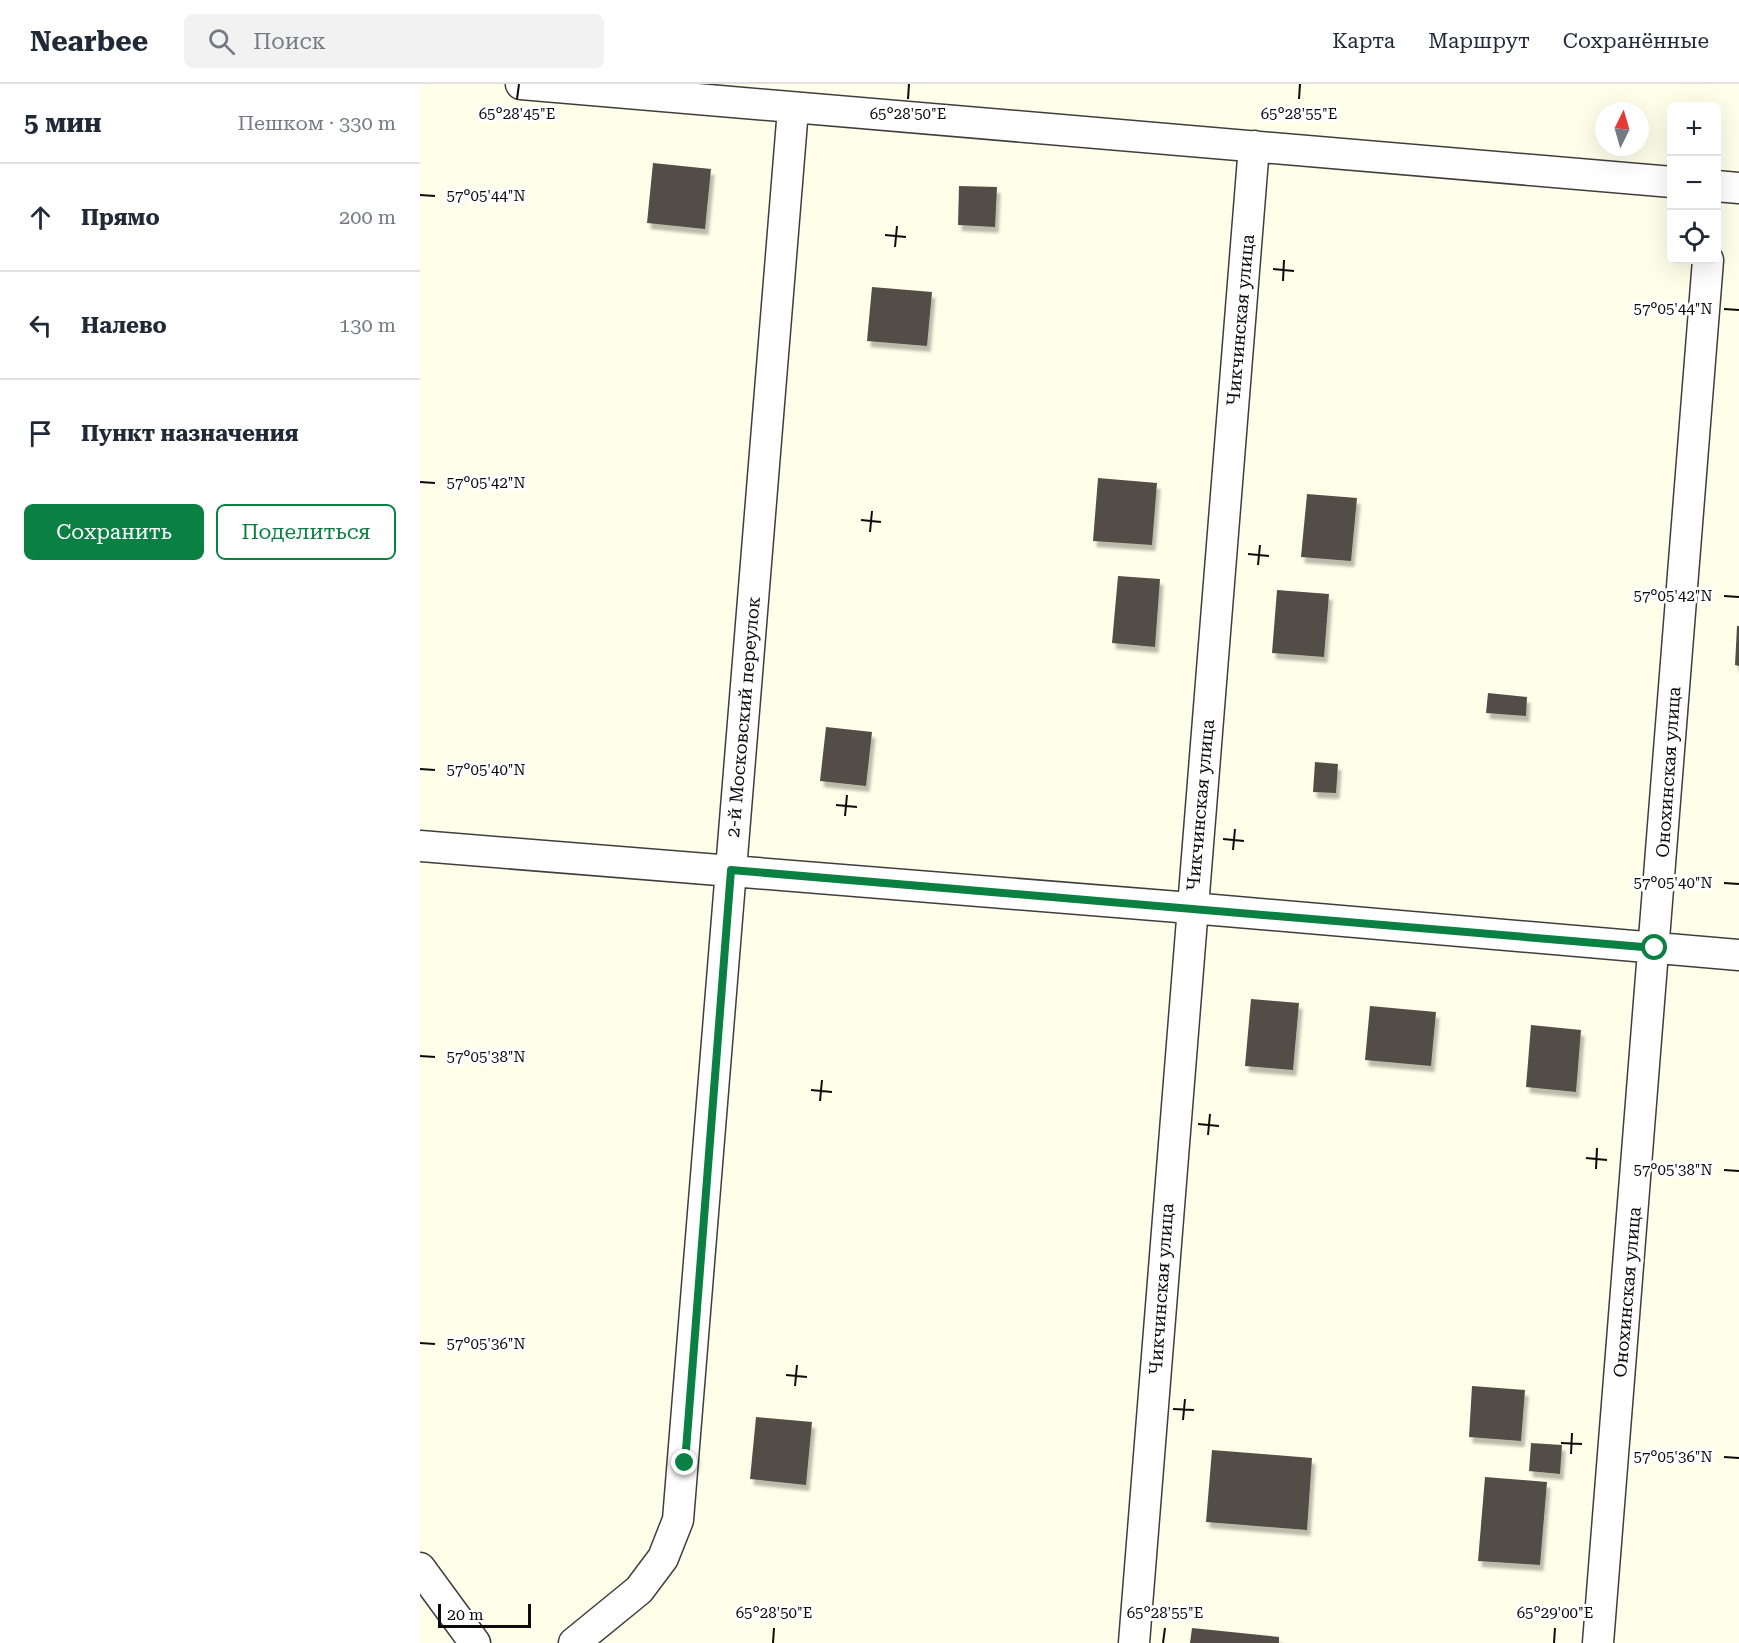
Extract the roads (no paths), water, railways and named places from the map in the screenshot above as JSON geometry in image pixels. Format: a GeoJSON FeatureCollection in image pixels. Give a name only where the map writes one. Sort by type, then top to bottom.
{"type":"FeatureCollection","features":[{"type":"Feature","properties":{"kind":"street"},"geometry":{"type":"LineString","coordinates":[[521,84],[793,109],[1667,182]]}},
{"type":"Feature","properties":{"kind":"street","name":"2-й Московский переулок"},"geometry":{"type":"LineString","coordinates":[[574,1643],[639,1590],[663,1558],[678,1521],[793,109]]}},
{"type":"Feature","properties":{"kind":"street","name":"Чикчинская улица"},"geometry":{"type":"LineString","coordinates":[[1134,1643],[1191,908],[1254,146]]}},
{"type":"Feature","properties":{"kind":"street"},"geometry":{"type":"LineString","coordinates":[[1721,186],[1739,188]]}},
{"type":"Feature","properties":{"kind":"street","name":"Онохинская улица"},"geometry":{"type":"LineString","coordinates":[[1598,1643],[1708,264]]}},
{"type":"Feature","properties":{"kind":"street"},"geometry":{"type":"LineString","coordinates":[[420,846],[1739,955]]}},
{"type":"Feature","properties":{"kind":"street"},"geometry":{"type":"LineString","coordinates":[[420,1568],[475,1643]]}}]}
